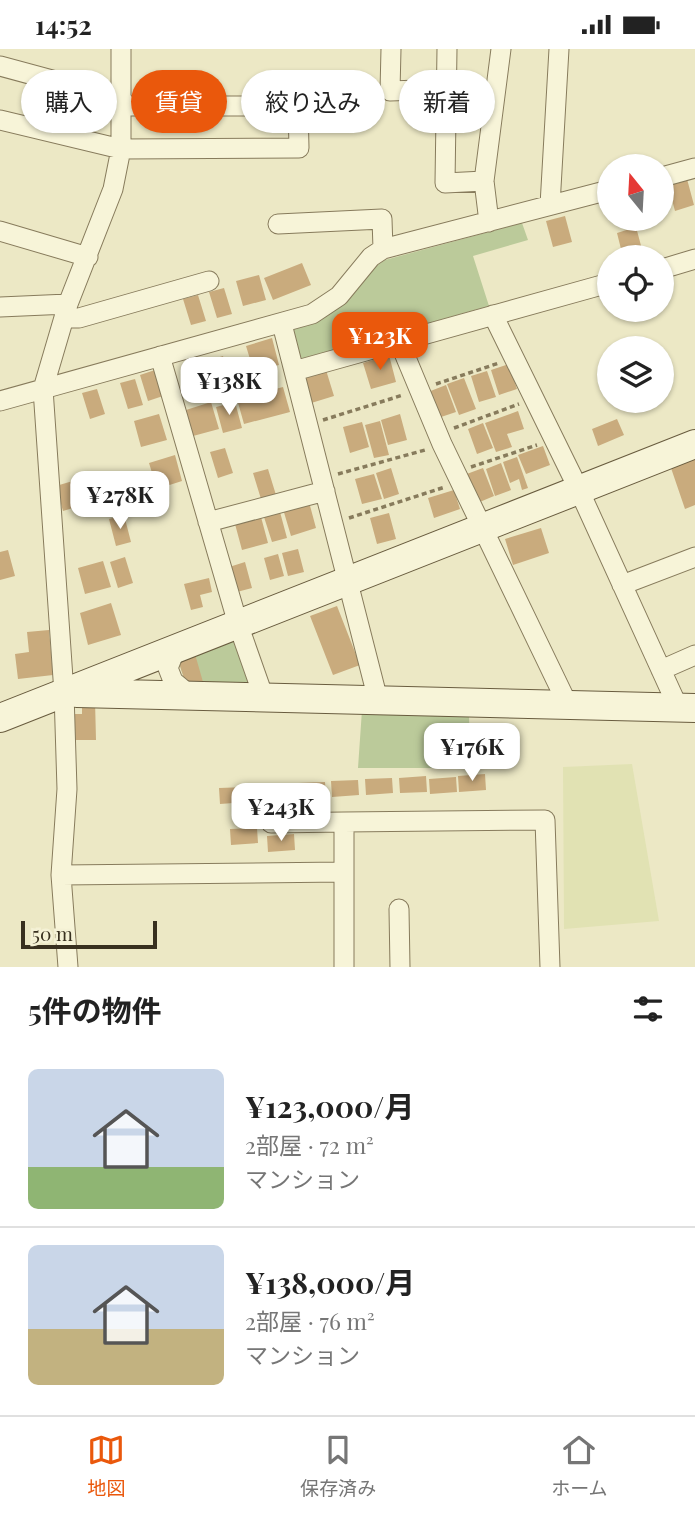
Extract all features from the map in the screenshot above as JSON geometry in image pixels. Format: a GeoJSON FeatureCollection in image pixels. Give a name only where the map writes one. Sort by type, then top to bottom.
{"type":"FeatureCollection","features":[{"type":"Feature","properties":{"kind":"street"},"geometry":{"type":"LineString","coordinates":[[68,967],[61,876],[67,789],[64,693],[43,389],[66,311],[113,190],[121,149],[121,49]]}},
{"type":"Feature","properties":{"kind":"street"},"geometry":{"type":"LineString","coordinates":[[391,49],[390,91],[399,91]]}},
{"type":"Feature","properties":{"kind":"street"},"geometry":{"type":"LineString","coordinates":[[447,49],[447,70]]}},
{"type":"Feature","properties":{"kind":"street"},"geometry":{"type":"LineString","coordinates":[[489,222],[484,181],[501,49]]}},
{"type":"Feature","properties":{"kind":"street"},"geometry":{"type":"LineString","coordinates":[[550,205],[559,49]]}},
{"type":"Feature","properties":{"kind":"street"},"geometry":{"type":"LineString","coordinates":[[0,66],[122,103],[298,106],[299,148],[121,149],[0,120]]}},
{"type":"Feature","properties":{"kind":"street"},"geometry":{"type":"LineString","coordinates":[[446,133],[445,183],[484,181]]}},
{"type":"Feature","properties":{"kind":"street"},"geometry":{"type":"LineString","coordinates":[[674,174],[695,168]]}},
{"type":"Feature","properties":{"kind":"street"},"geometry":{"type":"LineString","coordinates":[[0,401],[312,314],[339,296],[370,257],[383,249],[597,193]]}},
{"type":"Feature","properties":{"kind":"street"},"geometry":{"type":"LineString","coordinates":[[278,223],[382,219],[383,249]]}},
{"type":"Feature","properties":{"kind":"street"},"geometry":{"type":"LineString","coordinates":[[0,231],[88,257]]}},
{"type":"Feature","properties":{"kind":"street"},"geometry":{"type":"LineString","coordinates":[[674,265],[695,259]]}},
{"type":"Feature","properties":{"kind":"street"},"geometry":{"type":"LineString","coordinates":[[0,307],[66,311],[79,318],[209,281]]}},
{"type":"Feature","properties":{"kind":"street"},"geometry":{"type":"LineString","coordinates":[[294,371],[597,286]]}},
{"type":"Feature","properties":{"kind":"street"},"geometry":{"type":"LineString","coordinates":[[493,315],[579,490],[661,670],[686,707]]}},
{"type":"Feature","properties":{"kind":"street"},"geometry":{"type":"LineString","coordinates":[[282,324],[378,700]]}},
{"type":"Feature","properties":{"kind":"street"},"geometry":{"type":"LineString","coordinates":[[399,341],[440,439],[568,705]]}},
{"type":"Feature","properties":{"kind":"street"},"geometry":{"type":"LineString","coordinates":[[160,356],[238,624],[264,698]]}},
{"type":"Feature","properties":{"kind":"street"},"geometry":{"type":"LineString","coordinates":[[0,717],[695,444]]}},
{"type":"Feature","properties":{"kind":"street"},"geometry":{"type":"LineString","coordinates":[[208,522],[324,485]]}},
{"type":"Feature","properties":{"kind":"street"},"geometry":{"type":"LineString","coordinates":[[622,585],[695,557]]}},
{"type":"Feature","properties":{"kind":"street"},"geometry":{"type":"LineString","coordinates":[[176,648],[168,668],[173,681],[191,696]]}},
{"type":"Feature","properties":{"kind":"street"},"geometry":{"type":"LineString","coordinates":[[661,670],[695,655]]}},
{"type":"Feature","properties":{"kind":"street"},"geometry":{"type":"LineString","coordinates":[[64,693],[686,707]]}},
{"type":"Feature","properties":{"kind":"street"},"geometry":{"type":"LineString","coordinates":[[271,823],[545,820],[550,967]]}},
{"type":"Feature","properties":{"kind":"street"},"geometry":{"type":"LineString","coordinates":[[344,823],[344,967]]}},
{"type":"Feature","properties":{"kind":"street"},"geometry":{"type":"LineString","coordinates":[[61,876],[342,872]]}},
{"type":"Feature","properties":{"kind":"street"},"geometry":{"type":"LineString","coordinates":[[399,909],[400,967]]}},
{"type":"Feature","properties":{"kind":"path"},"geometry":{"type":"LineString","coordinates":[[308,425],[514,358]]}},
{"type":"Feature","properties":{"kind":"path"},"geometry":{"type":"LineString","coordinates":[[324,485],[534,398]]}},
{"type":"Feature","properties":{"kind":"path"},"geometry":{"type":"LineString","coordinates":[[334,523],[554,440]]}},
{"type":"Feature","properties":{"kind":"green space"},"geometry":{"type":"Polygon","coordinates":[[[522,223],[528,240],[473,256],[489,306],[297,360],[286,329],[385,260],[522,223]]]}},
{"type":"Feature","properties":{"kind":"green space"},"geometry":{"type":"Polygon","coordinates":[[[239,637],[255,684],[185,681],[178,660],[239,637]]]}},
{"type":"Feature","properties":{"kind":"green space"},"geometry":{"type":"Polygon","coordinates":[[[362,710],[469,712],[470,768],[358,768],[362,710]]]}},
{"type":"Feature","properties":{"kind":"green space"},"geometry":{"type":"Polygon","coordinates":[[[632,764],[659,921],[564,929],[563,767],[632,764]]]}},
{"type":"Feature","properties":{"kind":"building"},"geometry":{"type":"Polygon","coordinates":[[[687,179],[694,205],[675,211],[674,183],[687,179]]]}},
{"type":"Feature","properties":{"kind":"building"},"geometry":{"type":"Polygon","coordinates":[[[565,216],[572,242],[553,247],[546,221],[565,216]]]}},
{"type":"Feature","properties":{"kind":"building"},"geometry":{"type":"Polygon","coordinates":[[[637,231],[641,245],[620,245],[617,233],[637,231]]]}},
{"type":"Feature","properties":{"kind":"building"},"geometry":{"type":"Polygon","coordinates":[[[302,263],[311,285],[273,300],[264,278],[302,263]]]}},
{"type":"Feature","properties":{"kind":"building"},"geometry":{"type":"Polygon","coordinates":[[[259,275],[266,300],[243,306],[236,281],[259,275]]]}},
{"type":"Feature","properties":{"kind":"building"},"geometry":{"type":"Polygon","coordinates":[[[224,288],[232,314],[217,318],[209,292],[224,288]]]}},
{"type":"Feature","properties":{"kind":"building"},"geometry":{"type":"Polygon","coordinates":[[[198,295],[206,321],[191,325],[183,299],[198,295]]]}},
{"type":"Feature","properties":{"kind":"building"},"geometry":{"type":"Polygon","coordinates":[[[272,338],[279,365],[254,372],[246,346],[272,338]]]}},
{"type":"Feature","properties":{"kind":"building"},"geometry":{"type":"Polygon","coordinates":[[[389,355],[396,382],[371,389],[363,363],[389,355]]]}},
{"type":"Feature","properties":{"kind":"building"},"geometry":{"type":"Polygon","coordinates":[[[223,356],[230,382],[211,388],[204,362],[223,356]]]}},
{"type":"Feature","properties":{"kind":"building"},"geometry":{"type":"Polygon","coordinates":[[[509,364],[517,389],[499,395],[491,370],[509,364]]]}},
{"type":"Feature","properties":{"kind":"building"},"geometry":{"type":"Polygon","coordinates":[[[155,370],[163,396],[148,401],[140,375],[155,370]]]}},
{"type":"Feature","properties":{"kind":"building"},"geometry":{"type":"Polygon","coordinates":[[[326,370],[334,396],[308,404],[301,377],[326,370]]]}},
{"type":"Feature","properties":{"kind":"building"},"geometry":{"type":"Polygon","coordinates":[[[487,371],[496,397],[479,402],[471,376],[487,371]]]}},
{"type":"Feature","properties":{"kind":"building"},"geometry":{"type":"Polygon","coordinates":[[[464,378],[476,409],[459,415],[447,384],[464,378]]]}},
{"type":"Feature","properties":{"kind":"building"},"geometry":{"type":"Polygon","coordinates":[[[135,379],[143,405],[128,409],[120,383],[135,379]]]}},
{"type":"Feature","properties":{"kind":"building"},"geometry":{"type":"Polygon","coordinates":[[[446,385],[456,412],[438,418],[428,392],[446,385]]]}},
{"type":"Feature","properties":{"kind":"building"},"geometry":{"type":"Polygon","coordinates":[[[283,387],[290,412],[244,424],[237,399],[283,387]]]}},
{"type":"Feature","properties":{"kind":"building"},"geometry":{"type":"Polygon","coordinates":[[[97,389],[105,414],[90,419],[82,393],[97,389]]]}},
{"type":"Feature","properties":{"kind":"building"},"geometry":{"type":"Polygon","coordinates":[[[211,402],[219,429],[193,436],[186,410],[211,402]]]}},
{"type":"Feature","properties":{"kind":"building"},"geometry":{"type":"Polygon","coordinates":[[[235,402],[242,428],[223,433],[216,407],[235,402]]]}},
{"type":"Feature","properties":{"kind":"building"},"geometry":{"type":"Polygon","coordinates":[[[518,411],[524,429],[507,434],[512,447],[496,452],[485,423],[518,411]]]}},
{"type":"Feature","properties":{"kind":"building"},"geometry":{"type":"Polygon","coordinates":[[[159,414],[167,440],[141,447],[134,421],[159,414]]]}},
{"type":"Feature","properties":{"kind":"building"},"geometry":{"type":"Polygon","coordinates":[[[400,414],[407,440],[388,445],[381,420],[400,414]]]}},
{"type":"Feature","properties":{"kind":"building"},"geometry":{"type":"Polygon","coordinates":[[[617,419],[624,435],[598,446],[592,429],[617,419]]]}},
{"type":"Feature","properties":{"kind":"building"},"geometry":{"type":"Polygon","coordinates":[[[380,421],[389,455],[374,458],[365,425],[380,421]]]}},
{"type":"Feature","properties":{"kind":"building"},"geometry":{"type":"Polygon","coordinates":[[[362,422],[369,447],[350,453],[343,427],[362,422]]]}},
{"type":"Feature","properties":{"kind":"building"},"geometry":{"type":"Polygon","coordinates":[[[483,423],[493,448],[477,454],[468,429],[483,423]]]}},
{"type":"Feature","properties":{"kind":"building"},"geometry":{"type":"Polygon","coordinates":[[[543,446],[550,465],[526,474],[518,455],[543,446]]]}},
{"type":"Feature","properties":{"kind":"building"},"geometry":{"type":"Polygon","coordinates":[[[225,448],[233,473],[218,478],[210,452],[225,448]]]}},
{"type":"Feature","properties":{"kind":"building"},"geometry":{"type":"Polygon","coordinates":[[[175,455],[182,481],[157,489],[149,463],[175,455]]]}},
{"type":"Feature","properties":{"kind":"building"},"geometry":{"type":"Polygon","coordinates":[[[517,457],[528,488],[522,490],[519,479],[510,483],[503,462],[517,457]]]}},
{"type":"Feature","properties":{"kind":"building"},"geometry":{"type":"Polygon","coordinates":[[[695,459],[695,505],[685,509],[671,468],[695,459]]]}},
{"type":"Feature","properties":{"kind":"building"},"geometry":{"type":"Polygon","coordinates":[[[501,463],[511,490],[495,496],[486,469],[501,463]]]}},
{"type":"Feature","properties":{"kind":"building"},"geometry":{"type":"Polygon","coordinates":[[[391,468],[399,494],[384,499],[376,473],[391,468]]]}},
{"type":"Feature","properties":{"kind":"building"},"geometry":{"type":"Polygon","coordinates":[[[483,468],[494,496],[475,504],[464,475],[483,468]]]}},
{"type":"Feature","properties":{"kind":"building"},"geometry":{"type":"Polygon","coordinates":[[[268,469],[276,495],[261,499],[253,473],[268,469]]]}},
{"type":"Feature","properties":{"kind":"building"},"geometry":{"type":"Polygon","coordinates":[[[121,472],[129,498],[113,502],[105,476],[121,472]]]}},
{"type":"Feature","properties":{"kind":"building"},"geometry":{"type":"Polygon","coordinates":[[[374,474],[382,499],[362,504],[355,479],[374,474]]]}},
{"type":"Feature","properties":{"kind":"building"},"geometry":{"type":"Polygon","coordinates":[[[102,476],[110,502],[95,506],[87,480],[102,476]]]}},
{"type":"Feature","properties":{"kind":"building"},"geometry":{"type":"Polygon","coordinates":[[[86,477],[93,502],[63,511],[56,486],[86,477]]]}},
{"type":"Feature","properties":{"kind":"building"},"geometry":{"type":"Polygon","coordinates":[[[454,490],[460,509],[434,518],[428,498],[454,490]]]}},
{"type":"Feature","properties":{"kind":"building"},"geometry":{"type":"Polygon","coordinates":[[[309,502],[316,528],[291,536],[283,509],[309,502]]]}},
{"type":"Feature","properties":{"kind":"building"},"geometry":{"type":"Polygon","coordinates":[[[280,512],[287,538],[272,542],[264,517],[280,512]]]}},
{"type":"Feature","properties":{"kind":"building"},"geometry":{"type":"Polygon","coordinates":[[[389,513],[396,539],[377,544],[370,518],[389,513]]]}},
{"type":"Feature","properties":{"kind":"building"},"geometry":{"type":"Polygon","coordinates":[[[124,515],[131,542],[116,546],[109,519],[124,515]]]}},
{"type":"Feature","properties":{"kind":"building"},"geometry":{"type":"Polygon","coordinates":[[[261,517],[268,543],[242,550],[235,524],[261,517]]]}},
{"type":"Feature","properties":{"kind":"building"},"geometry":{"type":"Polygon","coordinates":[[[541,528],[549,553],[513,565],[505,539],[541,528]]]}},
{"type":"Feature","properties":{"kind":"building"},"geometry":{"type":"Polygon","coordinates":[[[298,549],[304,572],[288,576],[282,553],[298,549]]]}},
{"type":"Feature","properties":{"kind":"building"},"geometry":{"type":"Polygon","coordinates":[[[8,550],[15,576],[0,580],[0,552],[8,550]]]}},
{"type":"Feature","properties":{"kind":"building"},"geometry":{"type":"Polygon","coordinates":[[[278,554],[284,576],[270,580],[264,558],[278,554]]]}},
{"type":"Feature","properties":{"kind":"building"},"geometry":{"type":"Polygon","coordinates":[[[125,557],[133,583],[118,588],[110,562],[125,557]]]}},
{"type":"Feature","properties":{"kind":"building"},"geometry":{"type":"Polygon","coordinates":[[[103,561],[111,587],[85,594],[78,568],[103,561]]]}},
{"type":"Feature","properties":{"kind":"building"},"geometry":{"type":"Polygon","coordinates":[[[245,562],[252,588],[233,593],[226,568],[245,562]]]}},
{"type":"Feature","properties":{"kind":"building"},"geometry":{"type":"Polygon","coordinates":[[[209,578],[212,592],[200,595],[203,607],[191,610],[184,584],[209,578]]]}},
{"type":"Feature","properties":{"kind":"building"},"geometry":{"type":"Polygon","coordinates":[[[111,603],[121,635],[88,645],[80,613],[111,603]]]}},
{"type":"Feature","properties":{"kind":"building"},"geometry":{"type":"Polygon","coordinates":[[[337,606],[360,665],[333,675],[310,616],[337,606]]]}},
{"type":"Feature","properties":{"kind":"building"},"geometry":{"type":"Polygon","coordinates":[[[49,630],[53,675],[18,679],[15,654],[29,652],[27,632],[49,630]]]}},
{"type":"Feature","properties":{"kind":"building"},"geometry":{"type":"Polygon","coordinates":[[[195,654],[203,682],[185,681],[178,660],[195,654]]]}},
{"type":"Feature","properties":{"kind":"building"},"geometry":{"type":"Polygon","coordinates":[[[95,700],[96,740],[71,740],[70,714],[82,714],[82,701],[95,700]]]}},
{"type":"Feature","properties":{"kind":"building"},"geometry":{"type":"Polygon","coordinates":[[[485,774],[486,790],[459,792],[458,776],[485,774]]]}},
{"type":"Feature","properties":{"kind":"building"},"geometry":{"type":"Polygon","coordinates":[[[426,776],[427,792],[400,793],[399,778],[426,776]]]}},
{"type":"Feature","properties":{"kind":"building"},"geometry":{"type":"Polygon","coordinates":[[[456,777],[457,792],[430,794],[429,779],[456,777]]]}},
{"type":"Feature","properties":{"kind":"building"},"geometry":{"type":"Polygon","coordinates":[[[392,778],[393,793],[366,795],[365,779],[392,778]]]}},
{"type":"Feature","properties":{"kind":"building"},"geometry":{"type":"Polygon","coordinates":[[[358,780],[359,795],[332,797],[331,781],[358,780]]]}},
{"type":"Feature","properties":{"kind":"building"},"geometry":{"type":"Polygon","coordinates":[[[325,782],[326,797],[300,799],[298,783],[325,782]]]}},
{"type":"Feature","properties":{"kind":"building"},"geometry":{"type":"Polygon","coordinates":[[[290,783],[291,799],[263,801],[262,785],[290,783]]]}},
{"type":"Feature","properties":{"kind":"building"},"geometry":{"type":"Polygon","coordinates":[[[247,787],[247,802],[220,804],[219,788],[247,787]]]}},
{"type":"Feature","properties":{"kind":"building"},"geometry":{"type":"Polygon","coordinates":[[[257,828],[258,843],[231,845],[230,829],[257,828]]]}},
{"type":"Feature","properties":{"kind":"building"},"geometry":{"type":"Polygon","coordinates":[[[294,834],[295,850],[268,852],[267,836],[294,834]]]}}]}
